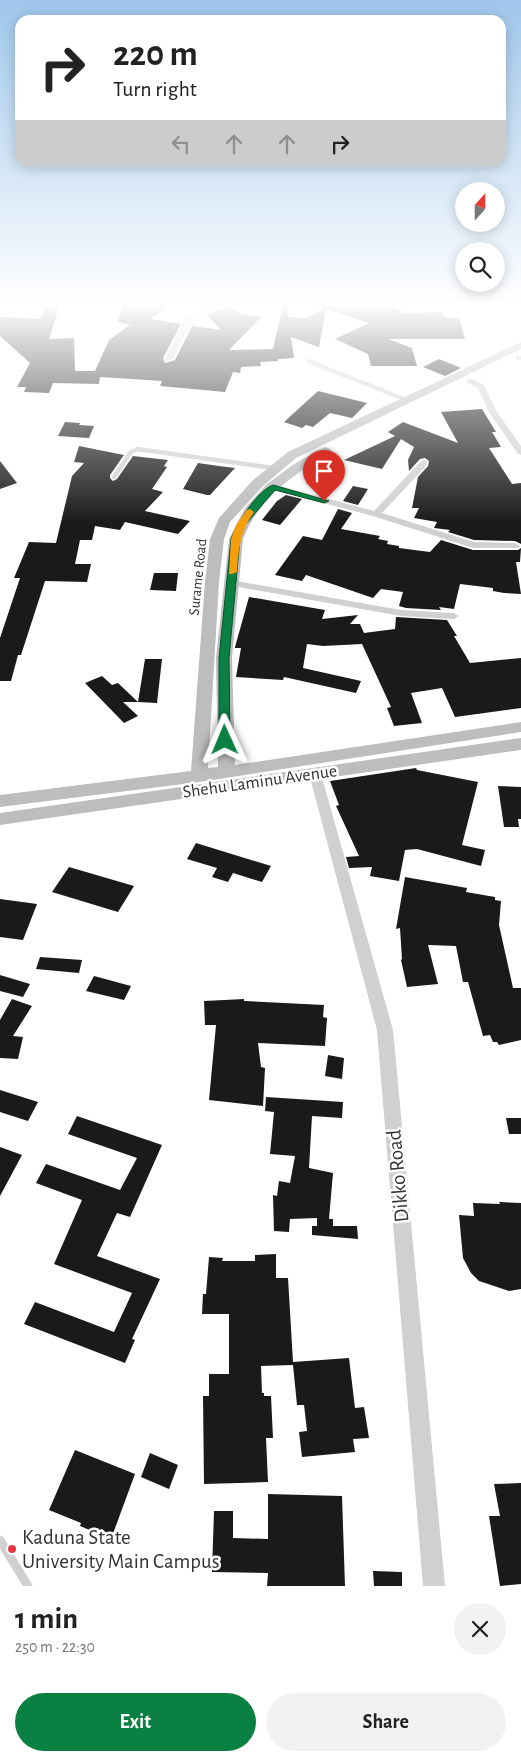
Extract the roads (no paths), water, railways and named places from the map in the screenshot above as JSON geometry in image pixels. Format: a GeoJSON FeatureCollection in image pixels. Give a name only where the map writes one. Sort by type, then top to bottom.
{"type":"FeatureCollection","features":[{"type":"Feature","properties":{"kind":"street","name":"Surame Road"},"geometry":{"type":"LineString","coordinates":[[199,776],[217,539],[224,521],[234,507],[274,468],[292,455],[407,400],[469,375]]}},
{"type":"Feature","properties":{"kind":"street","name":"Surame Road"},"geometry":{"type":"LineString","coordinates":[[226,772],[224,658],[236,539],[240,525],[251,510],[273,487],[308,460],[481,375]]}},
{"type":"Feature","properties":{"kind":"street"},"geometry":{"type":"LineString","coordinates":[[470,381],[481,387],[494,412],[521,452]]}},
{"type":"Feature","properties":{"kind":"street"},"geometry":{"type":"LineString","coordinates":[[357,425],[369,431]]}},
{"type":"Feature","properties":{"kind":"street"},"geometry":{"type":"LineString","coordinates":[[376,514],[424,463]]}},
{"type":"Feature","properties":{"kind":"street"},"geometry":{"type":"LineString","coordinates":[[273,487],[376,514],[473,545],[515,546]]}},
{"type":"Feature","properties":{"kind":"street"},"geometry":{"type":"LineString","coordinates":[[231,583],[401,612],[454,616]]}},
{"type":"Feature","properties":{"kind":"street","name":"Shehu Laminu Avenue"},"geometry":{"type":"LineString","coordinates":[[0,801],[199,776],[521,727]]}},
{"type":"Feature","properties":{"kind":"street","name":"Shehu Laminu Avenue"},"geometry":{"type":"LineString","coordinates":[[0,820],[521,744]]}},
{"type":"Feature","properties":{"kind":"street","name":"Dikko Road"},"geometry":{"type":"LineString","coordinates":[[315,774],[385,1030],[434,1586]]}},
{"type":"Feature","properties":{"kind":"lane"},"geometry":{"type":"LineString","coordinates":[[344,375],[407,400]]}},
{"type":"Feature","properties":{"kind":"lane"},"geometry":{"type":"LineString","coordinates":[[114,477],[131,452],[137,449],[274,468]]}},
{"type":"Feature","properties":{"kind":"lane"},"geometry":{"type":"LineString","coordinates":[[0,1540],[28,1586]]}},
{"type":"Feature","properties":{"kind":"place","name":"Kaduna State University Main Campus"},"geometry":{"type":"Point","coordinates":[12,1549]}}]}
